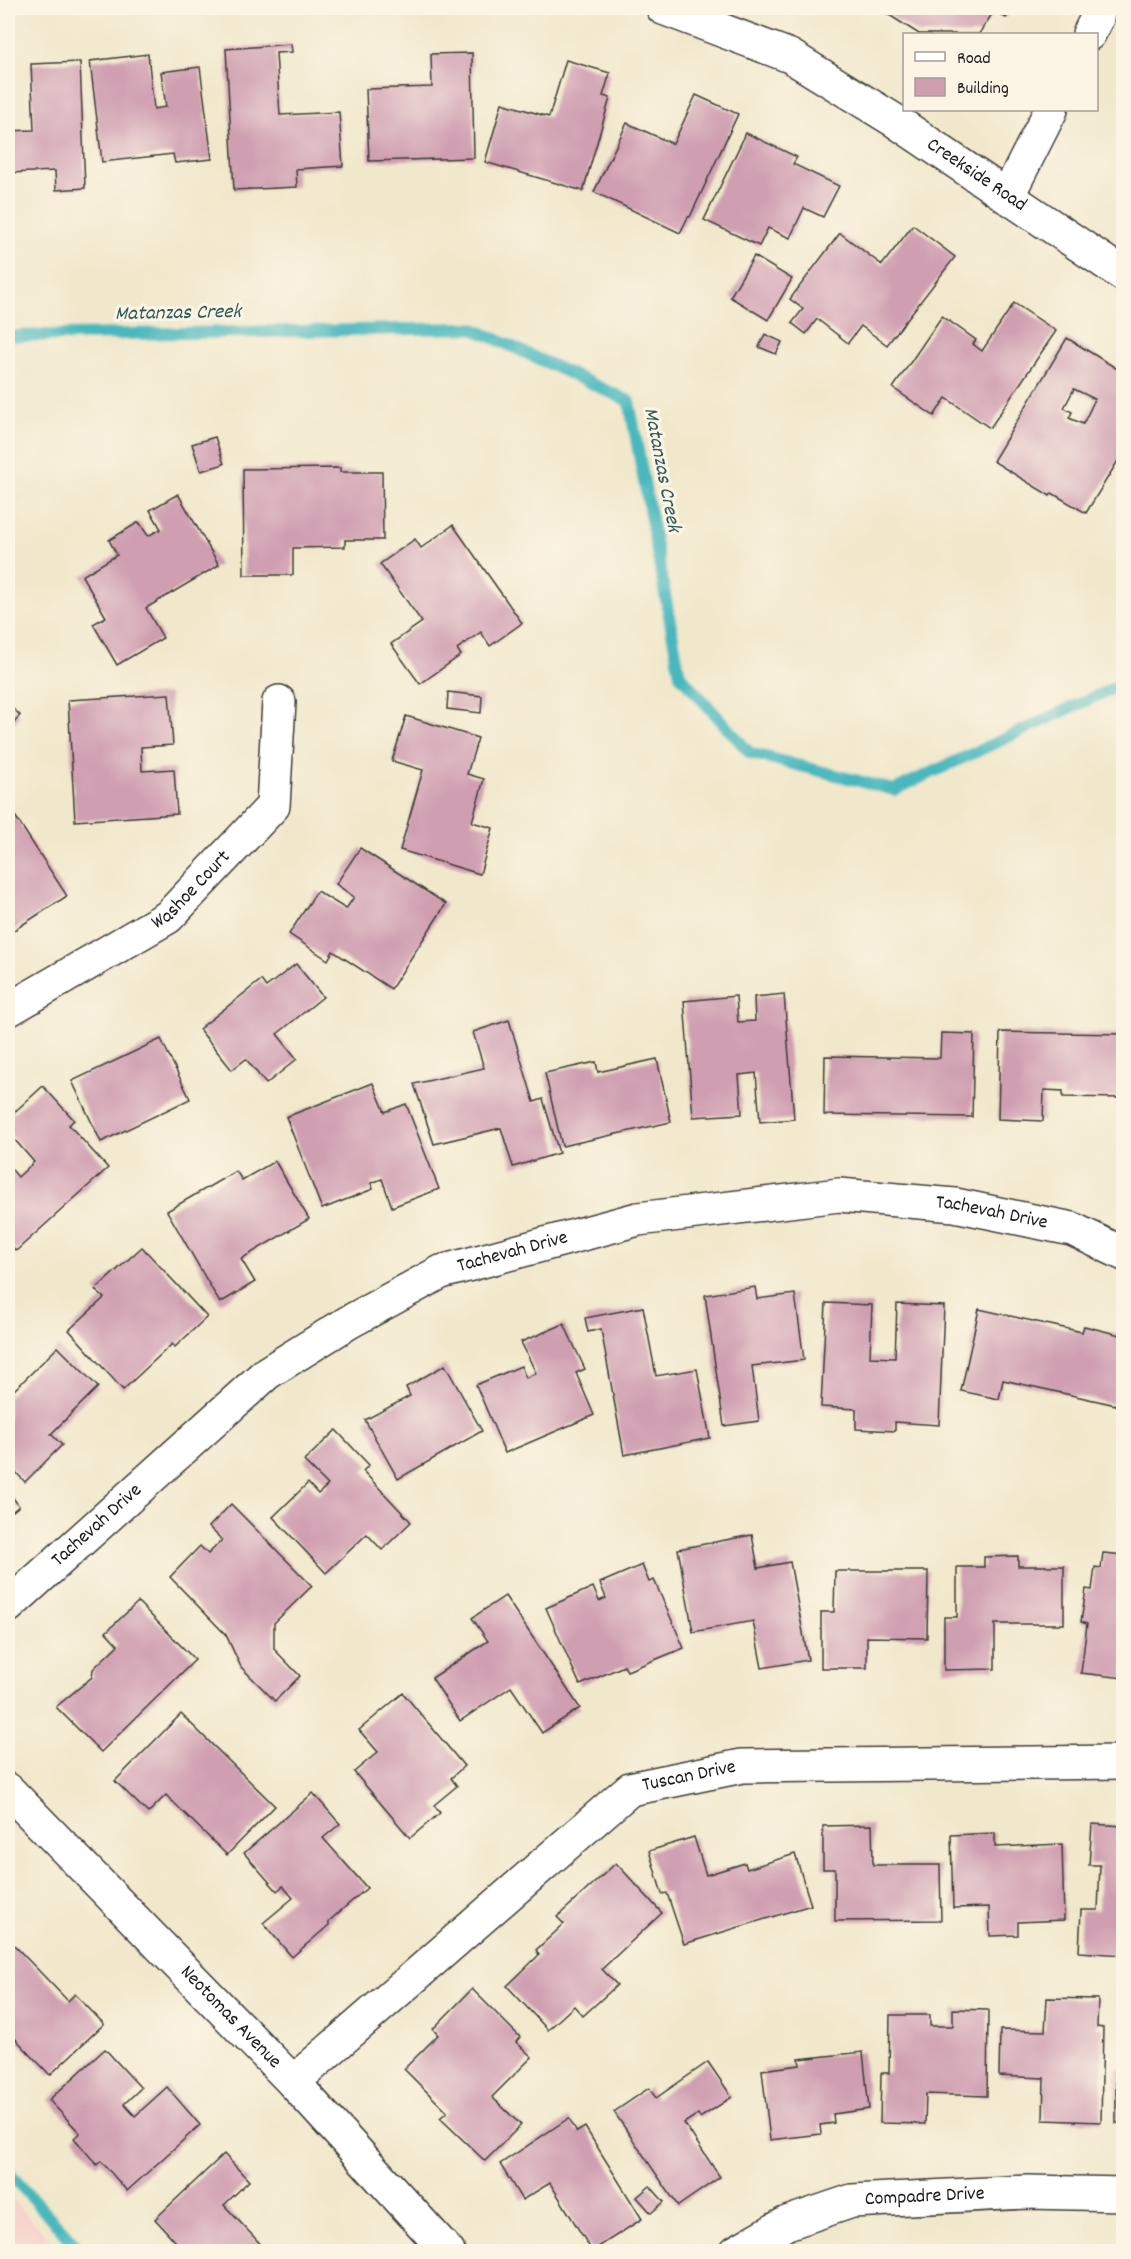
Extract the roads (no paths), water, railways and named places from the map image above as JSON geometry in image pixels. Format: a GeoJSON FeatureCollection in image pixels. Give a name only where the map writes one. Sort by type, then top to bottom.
{"type":"FeatureCollection","features":[{"type":"Feature","properties":{"kind":"street","name":"Creekside Road"},"geometry":{"type":"LineString","coordinates":[[663,8],[790,56],[897,122],[1124,275]]}},
{"type":"Feature","properties":{"kind":"street"},"geometry":{"type":"LineString","coordinates":[[1090,33],[1099,8]]}},
{"type":"Feature","properties":{"kind":"street"},"geometry":{"type":"LineString","coordinates":[[1007,197],[1050,111]]}},
{"type":"Feature","properties":{"kind":"street","name":"Washoe Court"},"geometry":{"type":"LineString","coordinates":[[8,1010],[168,918],[273,806],[279,702]]}},
{"type":"Feature","properties":{"kind":"street","name":"Tachevah Drive"},"geometry":{"type":"LineString","coordinates":[[8,1606],[267,1373],[349,1322],[441,1272],[638,1219],[839,1195],[955,1205],[1072,1230],[1124,1254]]}},
{"type":"Feature","properties":{"kind":"street","name":"Tuscan Drive"},"geometry":{"type":"LineString","coordinates":[[293,2082],[630,1789],[742,1766],[1124,1762]]}},
{"type":"Feature","properties":{"kind":"street","name":"Neotomas Avenue"},"geometry":{"type":"LineString","coordinates":[[8,1790],[293,2082],[448,2252]]}},
{"type":"Feature","properties":{"kind":"street","name":"Compadre Drive"},"geometry":{"type":"LineString","coordinates":[[736,2252],[787,2223],[852,2201],[1028,2192],[1124,2194]]}},
{"type":"Feature","properties":{"kind":"waterway","name":"Matanzas Creek"},"geometry":{"type":"LineString","coordinates":[[8,336],[472,328],[629,401],[680,675],[750,753],[894,790],[1120,685],[1124,686]]}},
{"type":"Feature","properties":{"kind":"waterway"},"geometry":{"type":"LineString","coordinates":[[8,2172],[82,2252]]}}]}
